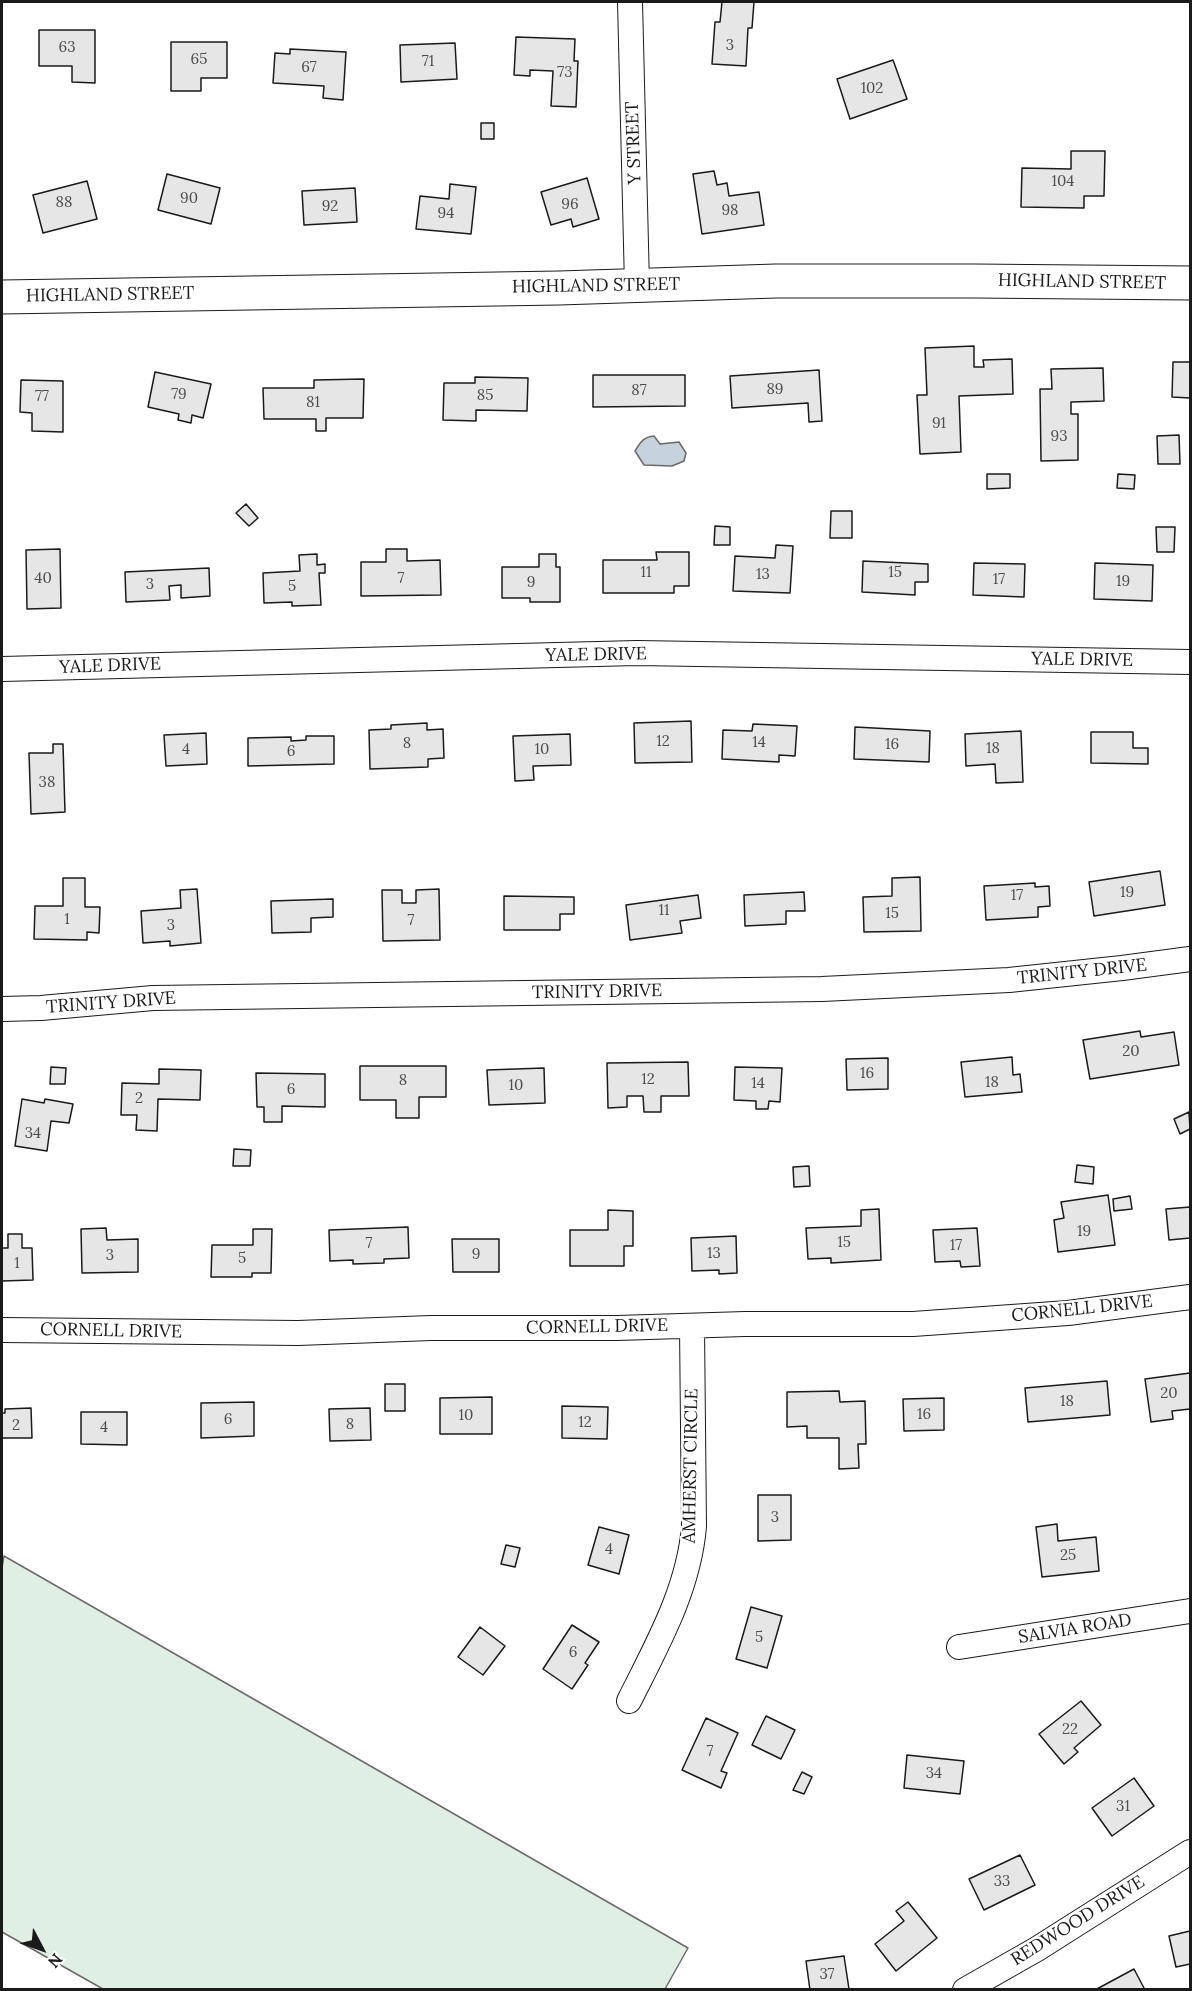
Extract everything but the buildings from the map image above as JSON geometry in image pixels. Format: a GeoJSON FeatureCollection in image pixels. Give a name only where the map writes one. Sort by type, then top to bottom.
{"type":"FeatureCollection","features":[{"type":"Feature","properties":{"kind":"street","name":"Y STREET"},"geometry":{"type":"LineString","coordinates":[[630,2],[637,285]]}},
{"type":"Feature","properties":{"kind":"street","name":"HIGHLAND STREET"},"geometry":{"type":"LineString","coordinates":[[2,297],[776,281],[1191,283]]}},
{"type":"Feature","properties":{"kind":"street","name":"YALE DRIVE"},"geometry":{"type":"LineString","coordinates":[[2,669],[637,653],[1191,662]]}},
{"type":"Feature","properties":{"kind":"street","name":"TRINITY DRIVE"},"geometry":{"type":"LineString","coordinates":[[2,1009],[163,998],[834,988],[1009,980],[1191,959]]}},
{"type":"Feature","properties":{"kind":"street","name":"CORNELL DRIVE"},"geometry":{"type":"LineString","coordinates":[[2,1330],[298,1333],[431,1328],[913,1324],[1068,1313],[1191,1297]]}},
{"type":"Feature","properties":{"kind":"street","name":"AMHERST CIRCLE"},"geometry":{"type":"LineString","coordinates":[[629,1701],[661,1636],[683,1583],[692,1543],[694,1514],[692,1326]]}},
{"type":"Feature","properties":{"kind":"street","name":"SALVIA ROAD"},"geometry":{"type":"LineString","coordinates":[[959,1647],[1191,1611]]}},
{"type":"Feature","properties":{"kind":"street","name":"REDWOOD DRIVE"},"geometry":{"type":"LineString","coordinates":[[965,1989],[1037,1949],[1191,1852]]}},
{"type":"Feature","properties":{"kind":"green space"},"geometry":{"type":"Polygon","coordinates":[[[4,1556],[688,1948],[665,1989],[103,1989],[2,1932],[2,1568],[4,1556]]]}},
{"type":"Feature","properties":{"kind":"shaded area"},"geometry":{"type":"Polygon","coordinates":[[[654,436],[660,444],[679,442],[686,453],[684,461],[672,466],[644,465],[635,451],[644,439],[654,436]]]}}]}
